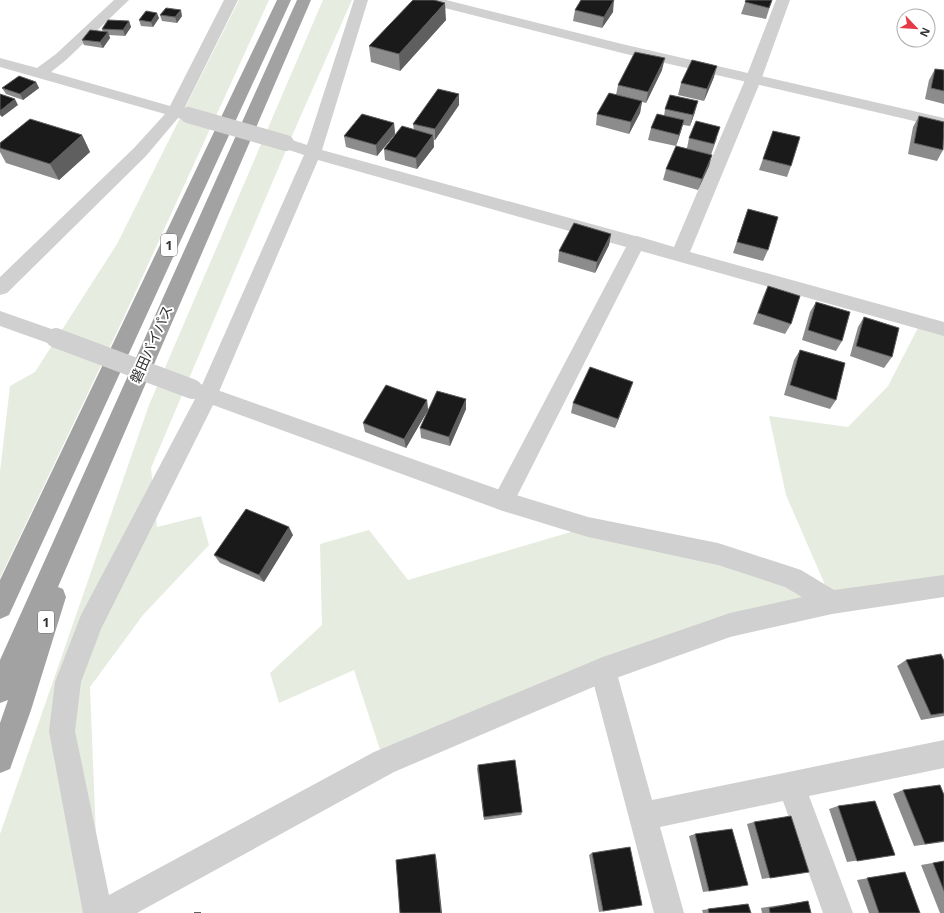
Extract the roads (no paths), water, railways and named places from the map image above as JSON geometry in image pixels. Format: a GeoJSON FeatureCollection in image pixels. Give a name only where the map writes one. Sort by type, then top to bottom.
{"type":"FeatureCollection","features":[{"type":"Feature","properties":{"kind":"highway","name":"磐田バイパス"},"geometry":{"type":"LineString","coordinates":[[0,607],[284,0]]}},
{"type":"Feature","properties":{"kind":"highway","name":"磐田バイパス"},"geometry":{"type":"LineString","coordinates":[[0,690],[304,0]]}},
{"type":"Feature","properties":{"kind":"highway","name":"1"},"geometry":{"type":"LineString","coordinates":[[0,759],[18,710],[90,483]]}},
{"type":"Feature","properties":{"kind":"highway"},"geometry":{"type":"LineString","coordinates":[[0,592],[54,490]]}},
{"type":"Feature","properties":{"kind":"street"},"geometry":{"type":"LineString","coordinates":[[40,74],[61,57],[122,0]]}},
{"type":"Feature","properties":{"kind":"street"},"geometry":{"type":"LineString","coordinates":[[0,288],[181,114],[231,0]]}},
{"type":"Feature","properties":{"kind":"street"},"geometry":{"type":"LineString","coordinates":[[98,913],[62,731],[68,682],[90,624],[313,153],[362,0]]}},
{"type":"Feature","properties":{"kind":"street"},"geometry":{"type":"LineString","coordinates":[[430,0],[753,80],[944,123]]}},
{"type":"Feature","properties":{"kind":"street"},"geometry":{"type":"LineString","coordinates":[[680,254],[753,80],[783,0]]}},
{"type":"Feature","properties":{"kind":"street"},"geometry":{"type":"LineString","coordinates":[[0,62],[313,153],[637,242],[944,329]]}},
{"type":"Feature","properties":{"kind":"street"},"geometry":{"type":"LineString","coordinates":[[503,501],[637,242]]}},
{"type":"Feature","properties":{"kind":"street"},"geometry":{"type":"LineString","coordinates":[[0,318],[503,501],[588,527],[718,554],[792,578],[832,602]]}},
{"type":"Feature","properties":{"kind":"street"},"geometry":{"type":"LineString","coordinates":[[107,913],[384,762],[603,670],[730,625],[832,602],[944,586]]}},
{"type":"Feature","properties":{"kind":"street"},"geometry":{"type":"LineString","coordinates":[[603,670],[669,913]]}},
{"type":"Feature","properties":{"kind":"street"},"geometry":{"type":"LineString","coordinates":[[643,816],[943,756]]}},
{"type":"Feature","properties":{"kind":"street"},"geometry":{"type":"LineString","coordinates":[[791,786],[838,913]]}}]}
